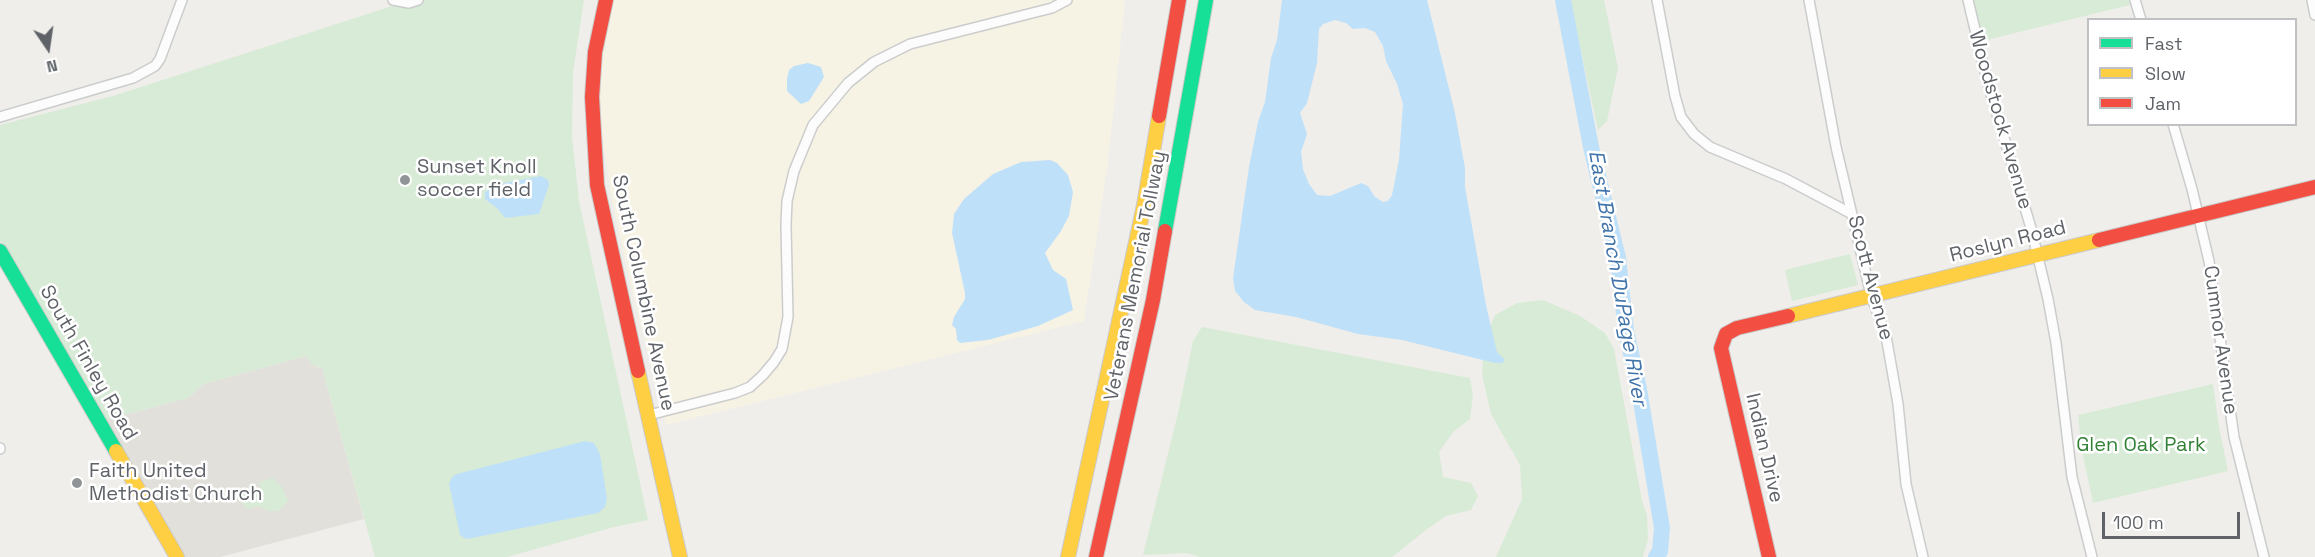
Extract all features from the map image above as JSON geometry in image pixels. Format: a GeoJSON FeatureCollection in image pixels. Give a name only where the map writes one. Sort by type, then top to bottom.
{"type":"FeatureCollection","features":[{"type":"Feature","properties":{"kind":"main road","name":"South Columbine Avenue"},"geometry":{"type":"LineString","coordinates":[[606,0],[595,52],[592,86],[594,157],[603,218],[680,557]]}},
{"type":"Feature","properties":{"kind":"main road","name":"Veterans Memorial Tollway"},"geometry":{"type":"LineString","coordinates":[[1068,557],[1144,205],[1179,0]]}},
{"type":"Feature","properties":{"kind":"main road","name":"Veterans Memorial Tollway"},"geometry":{"type":"LineString","coordinates":[[1096,557],[1154,300],[1206,0]]}},
{"type":"Feature","properties":{"kind":"main road","name":"Roslyn Road"},"geometry":{"type":"LineString","coordinates":[[1720,348],[1726,334],[1737,328],[2315,187]]}},
{"type":"Feature","properties":{"kind":"main road","name":"South Finley Road"},"geometry":{"type":"LineString","coordinates":[[0,251],[177,557]]}},
{"type":"Feature","properties":{"kind":"main road","name":"Indian Drive"},"geometry":{"type":"LineString","coordinates":[[1720,348],[1769,557]]}},
{"type":"Feature","properties":{"kind":"street"},"geometry":{"type":"LineString","coordinates":[[0,117],[133,78],[155,66],[160,59],[182,0]]}},
{"type":"Feature","properties":{"kind":"street"},"geometry":{"type":"LineString","coordinates":[[393,0],[409,3],[418,0]]}},
{"type":"Feature","properties":{"kind":"street"},"geometry":{"type":"LineString","coordinates":[[649,415],[750,387],[774,362],[782,349],[788,317],[787,201],[794,171],[813,125],[848,83],[874,62],[910,44],[1052,8],[1067,0]]}},
{"type":"Feature","properties":{"kind":"street"},"geometry":{"type":"LineString","coordinates":[[1657,0],[1674,96],[1681,117],[1694,134],[1710,147],[1786,179],[1852,214]]}},
{"type":"Feature","properties":{"kind":"street","name":"Scott Avenue"},"geometry":{"type":"LineString","coordinates":[[1809,0],[1827,102],[1852,214],[1871,295],[1886,336],[1898,404],[1906,484],[1923,557]]}},
{"type":"Feature","properties":{"kind":"street","name":"Woodstock Avenue"},"geometry":{"type":"LineString","coordinates":[[1968,0],[1988,84],[2031,228],[2048,299],[2056,343],[2073,477],[2092,557]]}},
{"type":"Feature","properties":{"kind":"street"},"geometry":{"type":"LineString","coordinates":[[2135,0],[2140,18]]}},
{"type":"Feature","properties":{"kind":"street"},"geometry":{"type":"LineString","coordinates":[[2312,0],[2315,15]]}},
{"type":"Feature","properties":{"kind":"street","name":"Cumnor Avenue"},"geometry":{"type":"LineString","coordinates":[[2175,126],[2198,215],[2214,290],[2224,379],[2234,437],[2264,557]]}},
{"type":"Feature","properties":{"kind":"shaded area"},"geometry":{"type":"Polygon","coordinates":[[[611,0],[1125,0],[1108,162],[1084,321],[666,425],[613,204],[597,106],[602,50],[611,0]]]}},
{"type":"Feature","properties":{"kind":"shaded area"},"geometry":{"type":"Polygon","coordinates":[[[306,356],[317,367],[322,368],[364,519],[220,557],[185,557],[105,420],[188,398],[203,384],[306,356]]]}},
{"type":"Feature","properties":{"kind":"green space"},"geometry":{"type":"Polygon","coordinates":[[[411,0],[584,0],[573,72],[572,136],[579,201],[648,520],[614,527],[507,557],[375,557],[322,368],[312,364],[306,356],[203,384],[188,398],[105,420],[0,241],[0,125],[113,96],[411,0]]]}},
{"type":"Feature","properties":{"kind":"green space"},"geometry":{"type":"Polygon","coordinates":[[[1570,0],[1604,0],[1618,68],[1607,121],[1598,130],[1570,0]]]}},
{"type":"Feature","properties":{"kind":"green space"},"geometry":{"type":"Polygon","coordinates":[[[1974,0],[2129,0],[2130,5],[1982,41],[1974,0]]]}},
{"type":"Feature","properties":{"kind":"green space"},"geometry":{"type":"Polygon","coordinates":[[[1850,254],[1858,285],[1792,301],[1785,270],[1850,254]]]}},
{"type":"Feature","properties":{"kind":"green space"},"geometry":{"type":"Polygon","coordinates":[[[1543,300],[1580,316],[1605,333],[1614,349],[1642,501],[1647,515],[1648,539],[1643,557],[1496,557],[1522,499],[1520,465],[1491,414],[1482,374],[1484,342],[1495,315],[1517,303],[1543,300]]]}},
{"type":"Feature","properties":{"kind":"green space"},"geometry":{"type":"Polygon","coordinates":[[[1202,327],[1470,378],[1473,396],[1470,419],[1453,432],[1439,452],[1443,477],[1471,483],[1478,496],[1471,510],[1446,516],[1392,557],[1200,557],[1187,553],[1143,555],[1193,341],[1202,327]]]}},
{"type":"Feature","properties":{"kind":"green space","name":"Glen Oak Park"},"geometry":{"type":"Polygon","coordinates":[[[2213,384],[2228,471],[2093,503],[2081,446],[2078,415],[2213,384]]]}},
{"type":"Feature","properties":{"kind":"green space"},"geometry":{"type":"Polygon","coordinates":[[[273,478],[282,487],[288,501],[279,511],[269,511],[258,506],[248,509],[241,502],[238,490],[250,487],[253,498],[263,495],[259,482],[273,478]]]}},
{"type":"Feature","properties":{"kind":"water"},"geometry":{"type":"Polygon","coordinates":[[[1282,0],[1427,0],[1455,113],[1465,168],[1465,187],[1486,305],[1497,352],[1505,360],[1502,363],[1402,340],[1358,334],[1296,317],[1255,310],[1235,291],[1233,278],[1249,167],[1258,122],[1265,102],[1271,58],[1277,40],[1282,0]],[[1335,20],[1323,24],[1319,29],[1317,63],[1307,103],[1300,113],[1307,134],[1301,152],[1303,169],[1309,184],[1317,195],[1330,196],[1361,183],[1368,186],[1375,197],[1383,202],[1388,201],[1392,195],[1399,160],[1403,104],[1386,61],[1383,46],[1375,32],[1365,28],[1353,29],[1346,23],[1335,20]]]}},
{"type":"Feature","properties":{"kind":"water"},"geometry":{"type":"Polygon","coordinates":[[[808,63],[821,67],[824,77],[809,101],[801,104],[787,91],[787,79],[789,70],[794,66],[808,63]]]}},
{"type":"Feature","properties":{"kind":"water"},"geometry":{"type":"Polygon","coordinates":[[[1050,160],[1057,163],[1068,175],[1073,192],[1069,216],[1045,253],[1053,270],[1066,279],[1073,310],[1038,326],[988,340],[960,343],[957,340],[956,329],[952,325],[965,299],[965,293],[952,233],[954,214],[964,199],[993,174],[1021,162],[1050,160]]]}},
{"type":"Feature","properties":{"kind":"water"},"geometry":{"type":"Polygon","coordinates":[[[541,176],[548,180],[549,185],[539,214],[505,218],[485,199],[485,192],[504,183],[541,176]]]}},
{"type":"Feature","properties":{"kind":"water"},"geometry":{"type":"Polygon","coordinates":[[[585,441],[594,443],[600,454],[607,499],[605,507],[598,513],[466,539],[460,535],[449,484],[452,477],[585,441]]]}},
{"type":"Feature","properties":{"kind":"waterway","name":"East Branch DuPage River"},"geometry":{"type":"LineString","coordinates":[[1563,0],[1591,147],[1618,258],[1626,331],[1639,389],[1662,528],[1660,551],[1656,557]]}},
{"type":"Feature","properties":{"kind":"traffic: fast"},"geometry":{"type":"LineString","coordinates":[[1165,231],[1206,0]]}},
{"type":"Feature","properties":{"kind":"traffic: fast"},"geometry":{"type":"LineString","coordinates":[[0,251],[116,451]]}},
{"type":"Feature","properties":{"kind":"traffic: slow"},"geometry":{"type":"LineString","coordinates":[[1068,557],[1144,205],[1159,116]]}},
{"type":"Feature","properties":{"kind":"traffic: slow"},"geometry":{"type":"LineString","coordinates":[[1788,316],[2099,240]]}},
{"type":"Feature","properties":{"kind":"traffic: slow"},"geometry":{"type":"LineString","coordinates":[[638,371],[680,557]]}},
{"type":"Feature","properties":{"kind":"traffic: slow"},"geometry":{"type":"LineString","coordinates":[[116,451],[177,557]]}},
{"type":"Feature","properties":{"kind":"traffic: jam"},"geometry":{"type":"LineString","coordinates":[[606,0],[595,52],[592,97],[597,185],[638,371]]}},
{"type":"Feature","properties":{"kind":"traffic: jam"},"geometry":{"type":"LineString","coordinates":[[1159,116],[1179,0]]}},
{"type":"Feature","properties":{"kind":"traffic: jam"},"geometry":{"type":"LineString","coordinates":[[2099,240],[2315,187]]}},
{"type":"Feature","properties":{"kind":"traffic: jam"},"geometry":{"type":"LineString","coordinates":[[1096,557],[1153,300],[1165,231]]}},
{"type":"Feature","properties":{"kind":"traffic: jam"},"geometry":{"type":"LineString","coordinates":[[1769,557],[1721,348],[1726,334],[1737,328],[1788,316]]}},
{"type":"Feature","properties":{"kind":"place","name":"Sunset Knoll soccer field"},"geometry":{"type":"Point","coordinates":[405,180]}},
{"type":"Feature","properties":{"kind":"place","name":"Faith United Methodist Church"},"geometry":{"type":"Point","coordinates":[77,483]}}]}
